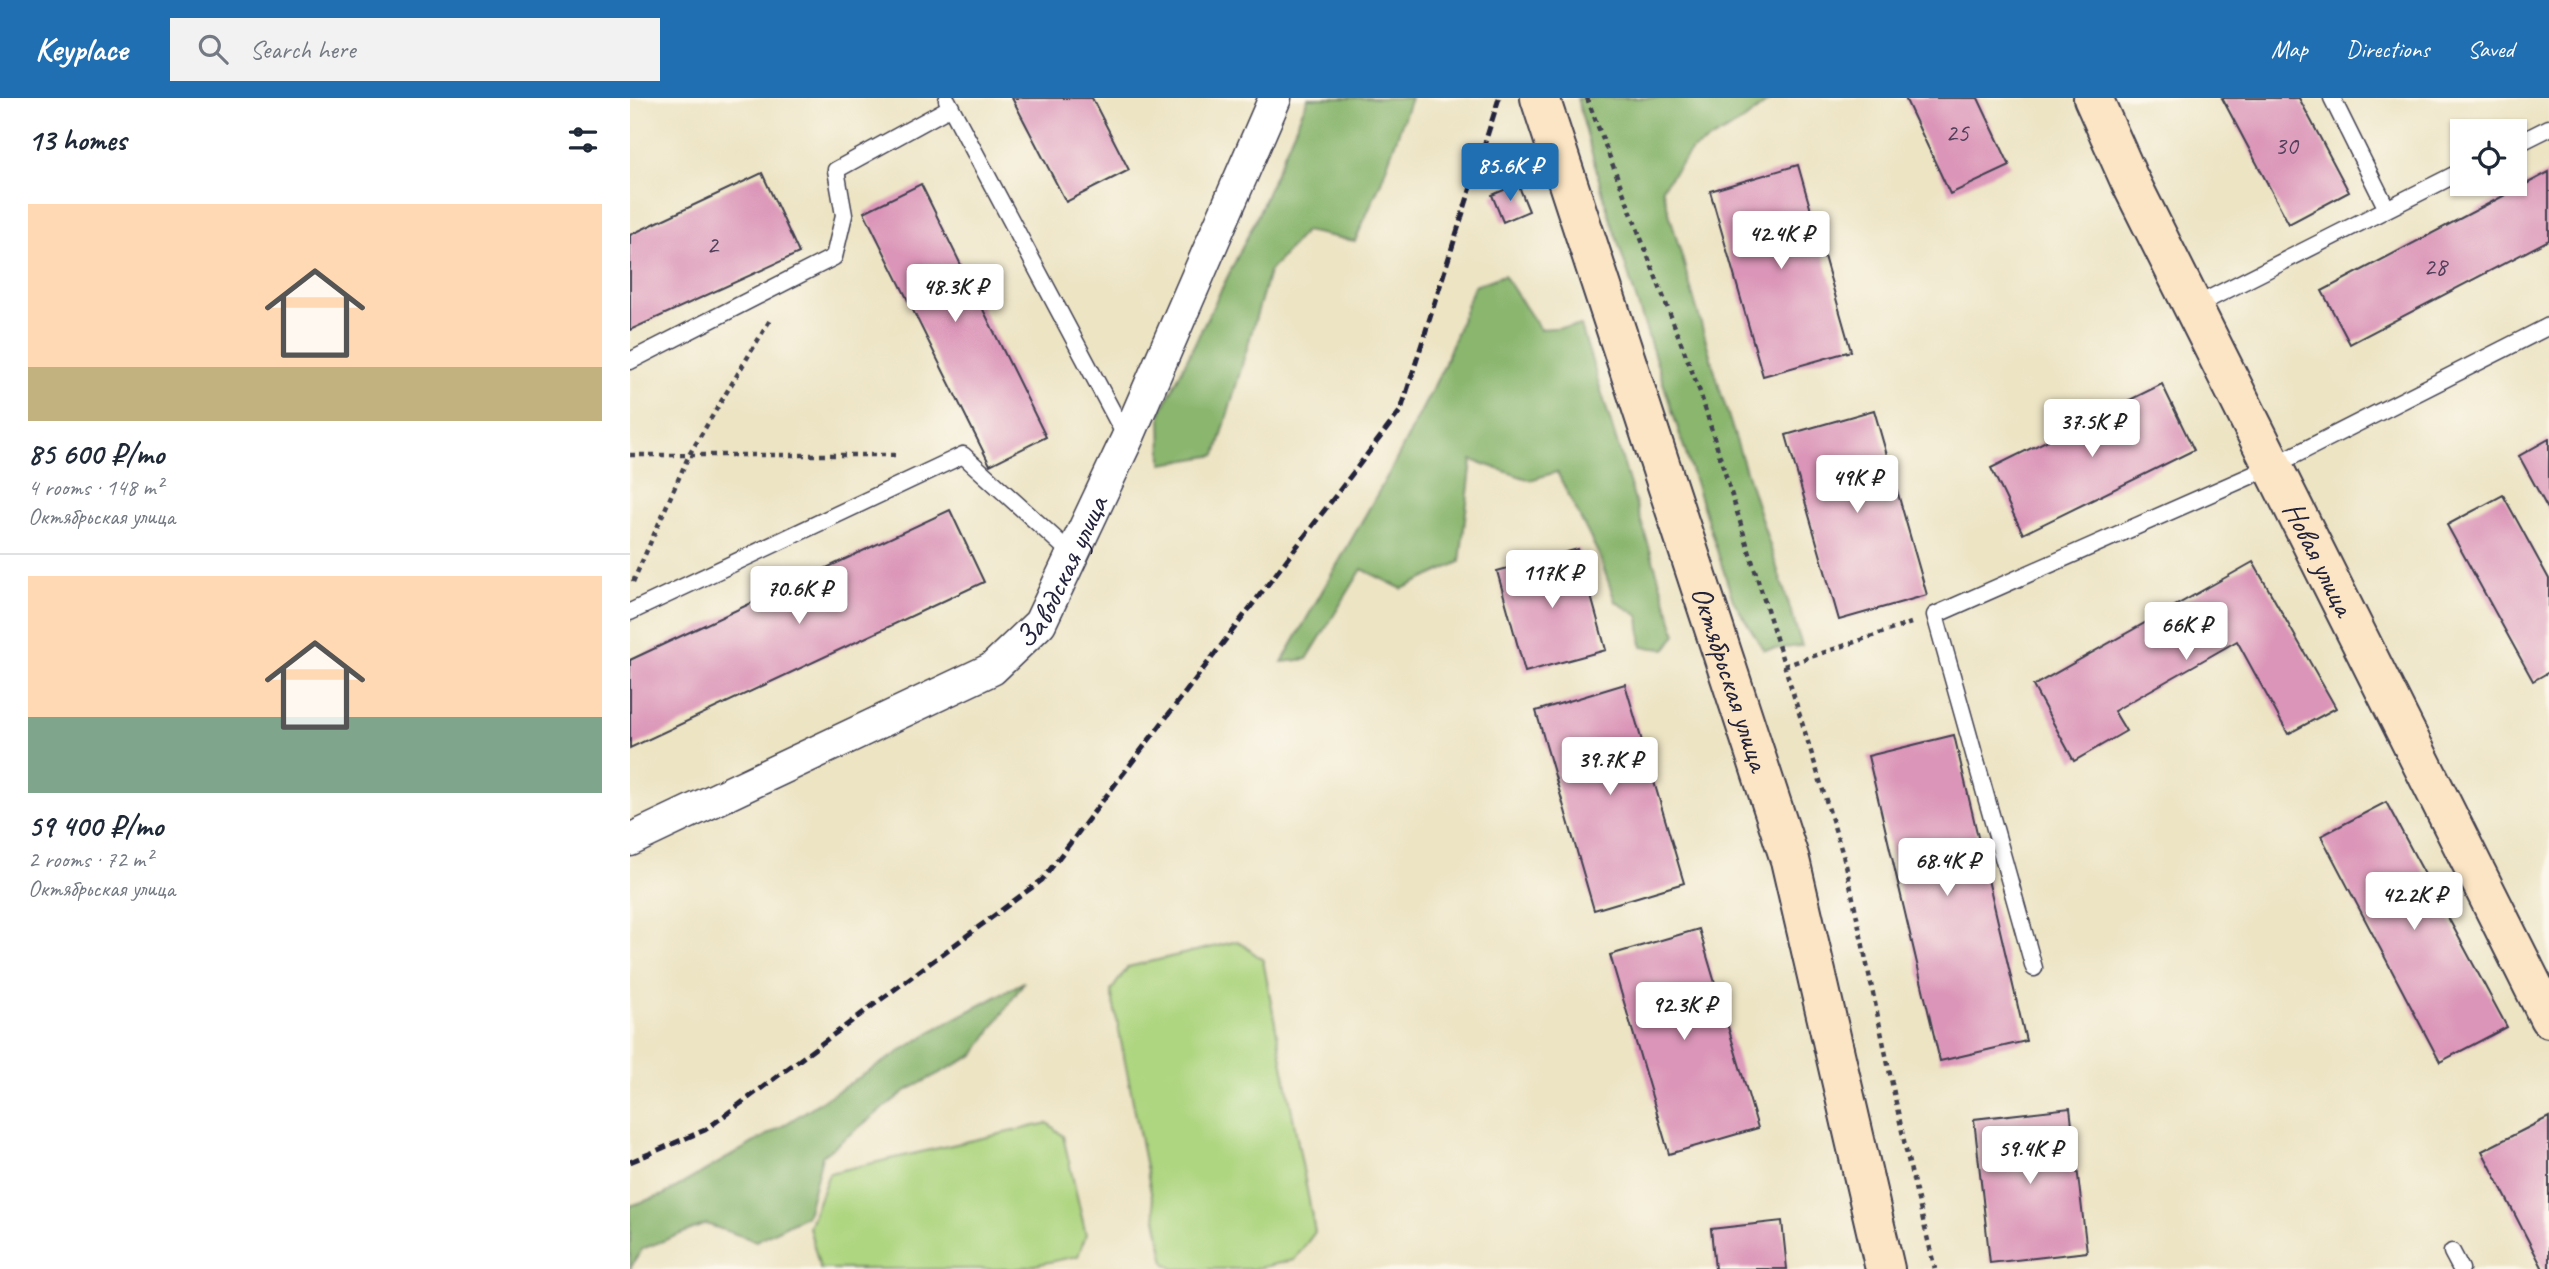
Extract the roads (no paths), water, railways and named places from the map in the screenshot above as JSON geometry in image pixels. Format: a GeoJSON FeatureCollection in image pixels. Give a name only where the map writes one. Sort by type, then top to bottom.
{"type":"FeatureCollection","features":[{"type":"Feature","properties":{"kind":"main road","name":"Октябрьская улица"},"geometry":{"type":"LineString","coordinates":[[1540,98],[1790,860],[1885,1269]]}},
{"type":"Feature","properties":{"kind":"main road","name":"Новая улица"},"geometry":{"type":"LineString","coordinates":[[2094,98],[2129,179],[2549,1018]]}},
{"type":"Feature","properties":{"kind":"street","name":"Заводская улица"},"geometry":{"type":"LineString","coordinates":[[631,838],[992,669],[1040,623],[1127,439],[1275,98]]}},
{"type":"Feature","properties":{"kind":"lane"},"geometry":{"type":"LineString","coordinates":[[2332,98],[2387,209]]}},
{"type":"Feature","properties":{"kind":"lane"},"geometry":{"type":"LineString","coordinates":[[630,361],[834,257],[844,215],[836,170],[948,103],[1127,439]]}},
{"type":"Feature","properties":{"kind":"lane"},"geometry":{"type":"LineString","coordinates":[[2527,139],[2549,128]]}},
{"type":"Feature","properties":{"kind":"lane"},"geometry":{"type":"LineString","coordinates":[[2193,307],[2450,177]]}},
{"type":"Feature","properties":{"kind":"lane"},"geometry":{"type":"LineString","coordinates":[[2034,968],[1935,615],[2273,466],[2549,326]]}},
{"type":"Feature","properties":{"kind":"lane"},"geometry":{"type":"LineString","coordinates":[[630,612],[963,455],[1073,555]]}},
{"type":"Feature","properties":{"kind":"lane"},"geometry":{"type":"LineString","coordinates":[[2452,1252],[2461,1269]]}},
{"type":"Feature","properties":{"kind":"railway"},"geometry":{"type":"LineString","coordinates":[[630,1162],[705,1130],[1042,880],[1401,410],[1499,98]]}}]}
